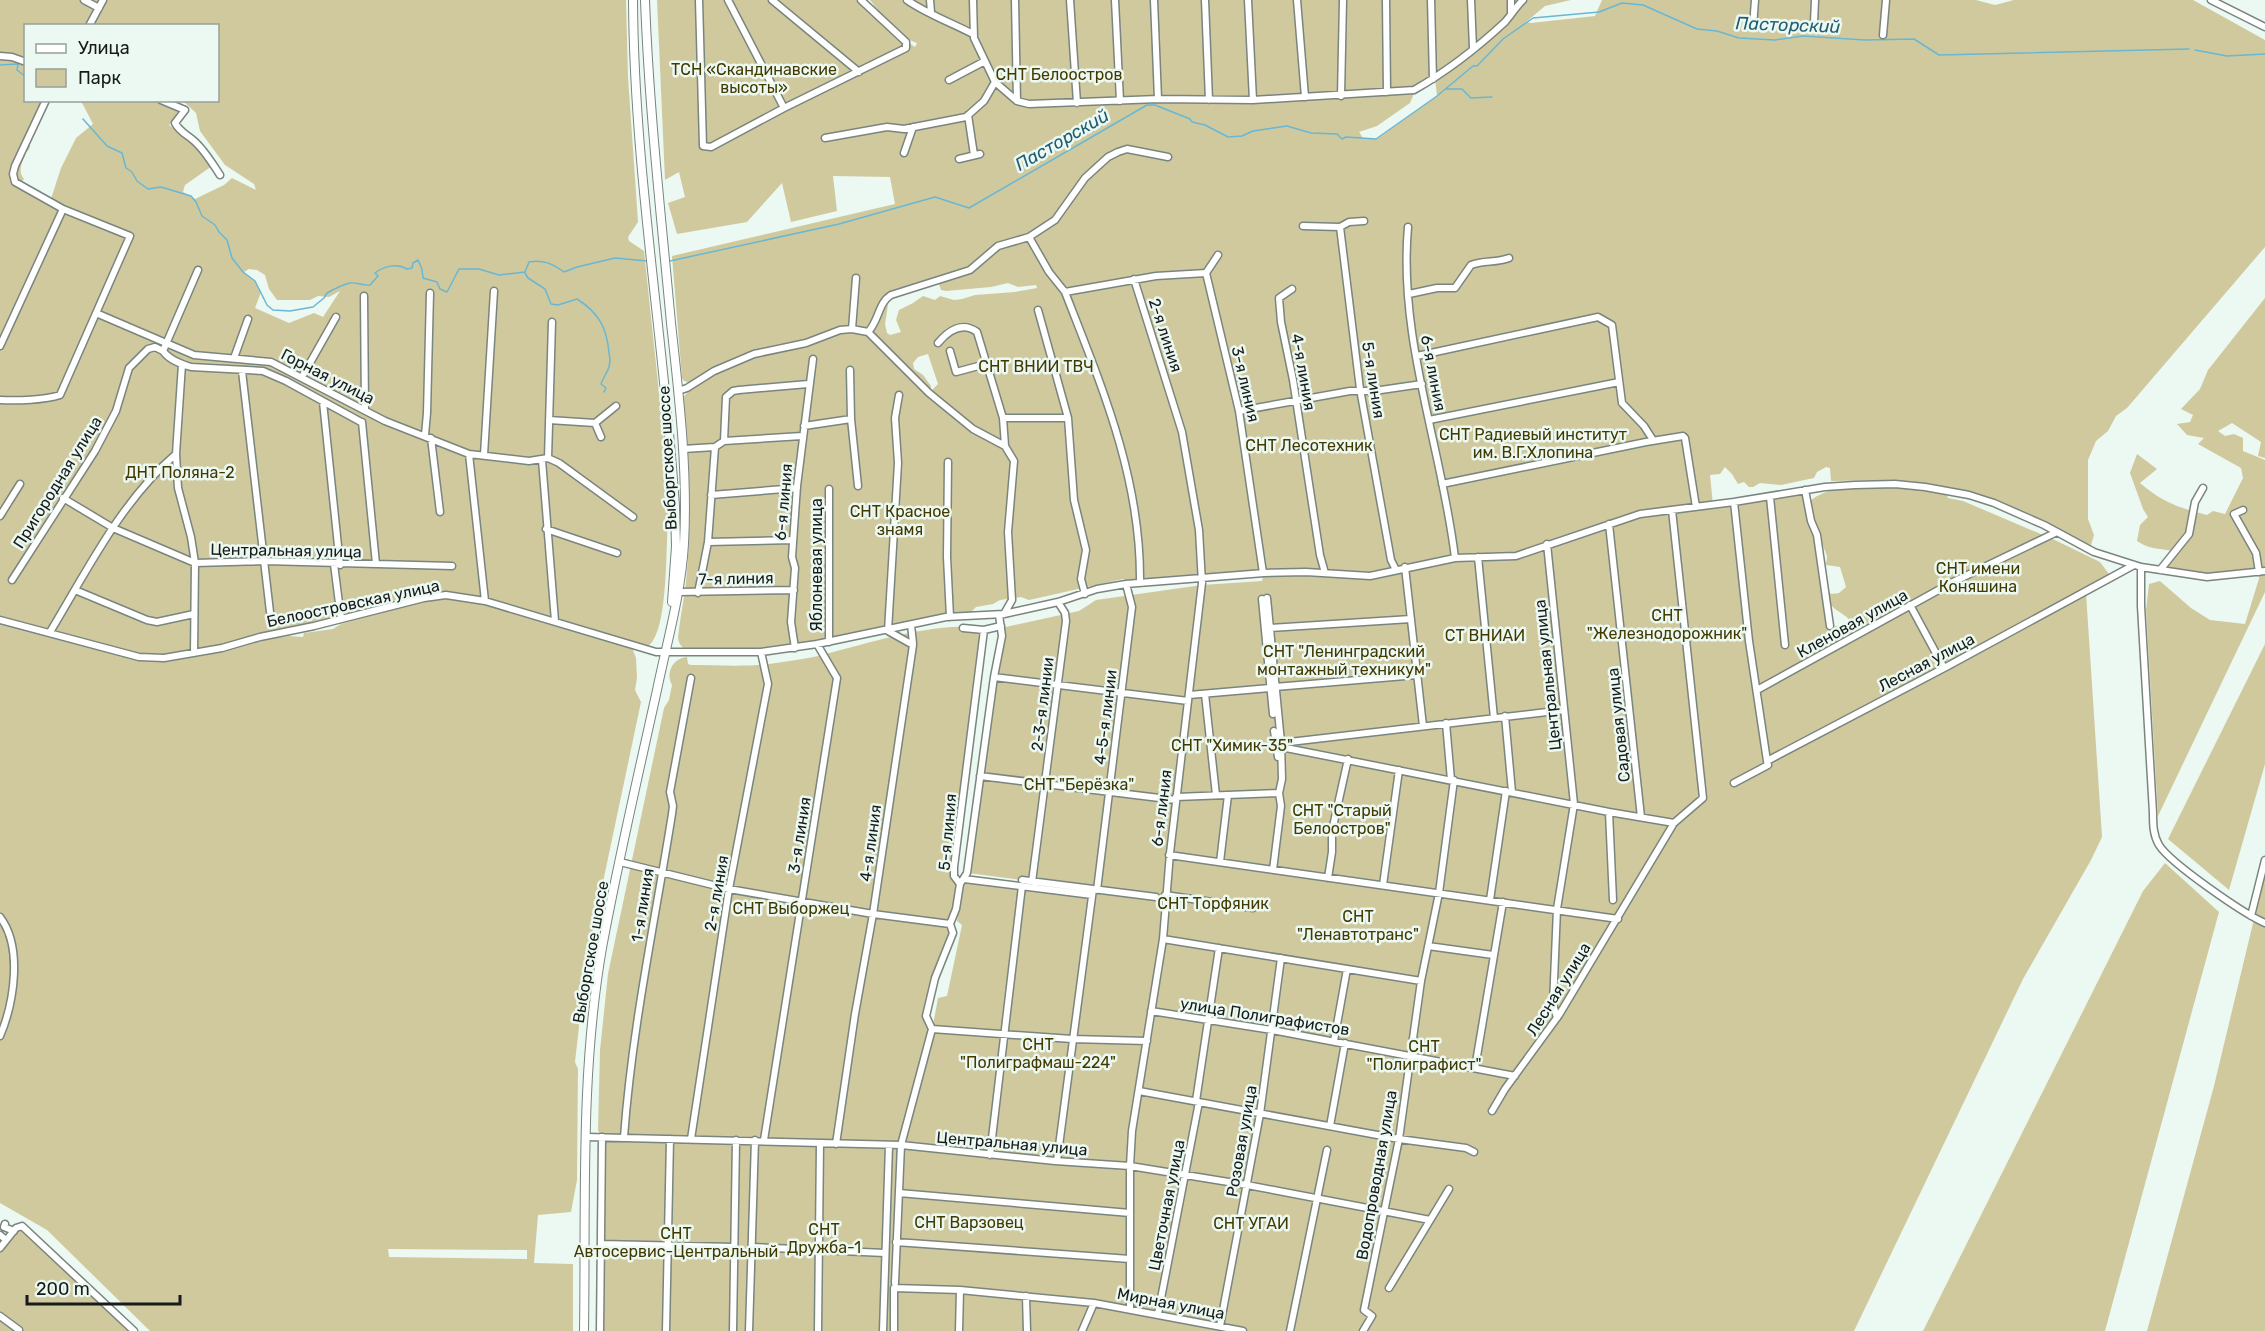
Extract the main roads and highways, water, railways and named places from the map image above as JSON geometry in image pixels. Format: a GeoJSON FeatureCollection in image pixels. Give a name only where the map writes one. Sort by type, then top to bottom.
{"type":"FeatureCollection","features":[{"type":"Feature","properties":{"kind":"main road","name":"Выборгское шоссе"},"geometry":{"type":"LineString","coordinates":[[633,0],[636,82],[675,507],[676,546],[670,630]]}},
{"type":"Feature","properties":{"kind":"main road","name":"Выборгское шоссе"},"geometry":{"type":"LineString","coordinates":[[584,1331],[589,1047],[603,946],[679,592],[685,526],[683,449],[648,82],[645,0]]}},
{"type":"Feature","properties":{"kind":"waterway","name":"Пасторский"},"geometry":{"type":"LineString","coordinates":[[670,261],[839,224],[935,197],[969,208],[1147,105],[1155,105],[1228,137],[1287,126],[1311,133],[1337,134],[1342,139],[1346,137],[1376,139],[1437,96],[1473,66],[1477,66],[1503,39],[1533,18],[1599,12],[1622,3],[1643,5],[1697,29],[1717,31],[1739,38],[1775,40],[1803,36],[1865,40],[1914,39],[1939,55],[2189,49]]}},
{"type":"Feature","properties":{"kind":"waterway"},"geometry":{"type":"LineString","coordinates":[[2195,50],[2227,56],[2265,54]]}},
{"type":"Feature","properties":{"kind":"waterway","name":"Пасторский"},"geometry":{"type":"LineString","coordinates":[[0,65],[18,64],[17,70],[24,75]]}},
{"type":"Feature","properties":{"kind":"waterway"},"geometry":{"type":"LineString","coordinates":[[1446,89],[1462,89],[1471,98],[1492,97]]}},
{"type":"Feature","properties":{"kind":"waterway","name":"Пасторский"},"geometry":{"type":"LineString","coordinates":[[83,119],[107,146],[122,153],[126,168],[132,172],[137,181],[148,189],[161,187],[191,196],[202,216],[215,225],[227,240],[232,258],[243,272],[255,281],[267,305],[273,310],[290,311],[313,307],[327,293],[338,287],[350,283],[370,285],[378,276],[375,273],[386,267],[412,268],[413,263],[418,260],[423,278],[437,282],[440,289],[447,292],[459,269],[479,269],[499,275],[525,272],[529,262],[534,261],[548,263],[564,272],[615,258],[647,261]]}},
{"type":"Feature","properties":{"kind":"waterway"},"geometry":{"type":"LineString","coordinates":[[525,273],[528,278],[545,289],[551,304],[558,305],[577,299],[585,304],[600,322],[606,336],[610,358],[609,367],[601,384],[606,388],[604,392]]}},
{"type":"Feature","properties":{"kind":"park label","name":"СНТ Белоостров"},"geometry":{"type":"Point","coordinates":[1059,74]}},
{"type":"Feature","properties":{"kind":"park label","name":"ТСН «Скандинавские высоты»"},"geometry":{"type":"Point","coordinates":[754,78]}},
{"type":"Feature","properties":{"kind":"park label","name":"СНТ ВНИИ ТВЧ"},"geometry":{"type":"Point","coordinates":[1036,366]}},
{"type":"Feature","properties":{"kind":"park label","name":"СНТ Радиевый институт им. В.Г.Хлопина"},"geometry":{"type":"Point","coordinates":[1533,443]}},
{"type":"Feature","properties":{"kind":"park label","name":"СНТ Лесотехник"},"geometry":{"type":"Point","coordinates":[1309,445]}},
{"type":"Feature","properties":{"kind":"park label","name":"ДНТ Поляна-2"},"geometry":{"type":"Point","coordinates":[180,472]}},
{"type":"Feature","properties":{"kind":"park label","name":"СНТ Красное знамя"},"geometry":{"type":"Point","coordinates":[900,520]}},
{"type":"Feature","properties":{"kind":"park label","name":"СНТ имени Коняшина"},"geometry":{"type":"Point","coordinates":[1978,577]}},
{"type":"Feature","properties":{"kind":"park label","name":"СНТ \"Железнодорожник\""},"geometry":{"type":"Point","coordinates":[1667,624]}},
{"type":"Feature","properties":{"kind":"park label","name":"СТ ВНИАИ"},"geometry":{"type":"Point","coordinates":[1485,635]}},
{"type":"Feature","properties":{"kind":"park label","name":"СНТ \"Ленинградский монтажный техникум\""},"geometry":{"type":"Point","coordinates":[1344,660]}},
{"type":"Feature","properties":{"kind":"park label","name":"СНТ \"Химик-35\""},"geometry":{"type":"Point","coordinates":[1232,745]}},
{"type":"Feature","properties":{"kind":"park label","name":"СНТ \"Берёзка\""},"geometry":{"type":"Point","coordinates":[1079,784]}},
{"type":"Feature","properties":{"kind":"park label","name":"СНТ \"Старый Белоостров\""},"geometry":{"type":"Point","coordinates":[1342,819]}},
{"type":"Feature","properties":{"kind":"park label","name":"СНТ Торфяник"},"geometry":{"type":"Point","coordinates":[1213,903]}},
{"type":"Feature","properties":{"kind":"park label","name":"СНТ Выборжец"},"geometry":{"type":"Point","coordinates":[791,908]}},
{"type":"Feature","properties":{"kind":"park label","name":"СНТ \"Ленавтотранс\""},"geometry":{"type":"Point","coordinates":[1358,925]}},
{"type":"Feature","properties":{"kind":"park label","name":"СНТ \"Полиграфмаш-224\""},"geometry":{"type":"Point","coordinates":[1038,1053]}},
{"type":"Feature","properties":{"kind":"park label","name":"СНТ \"Полиграфист\""},"geometry":{"type":"Point","coordinates":[1424,1055]}},
{"type":"Feature","properties":{"kind":"park label","name":"СНТ Варзовец"},"geometry":{"type":"Point","coordinates":[969,1222]}},
{"type":"Feature","properties":{"kind":"park label","name":"СНТ УГАИ"},"geometry":{"type":"Point","coordinates":[1251,1223]}},
{"type":"Feature","properties":{"kind":"park label","name":"СНТ Дружба-1"},"geometry":{"type":"Point","coordinates":[824,1238]}},
{"type":"Feature","properties":{"kind":"park label","name":"СНТ Автосервис-Центральный"},"geometry":{"type":"Point","coordinates":[676,1242]}}]}
